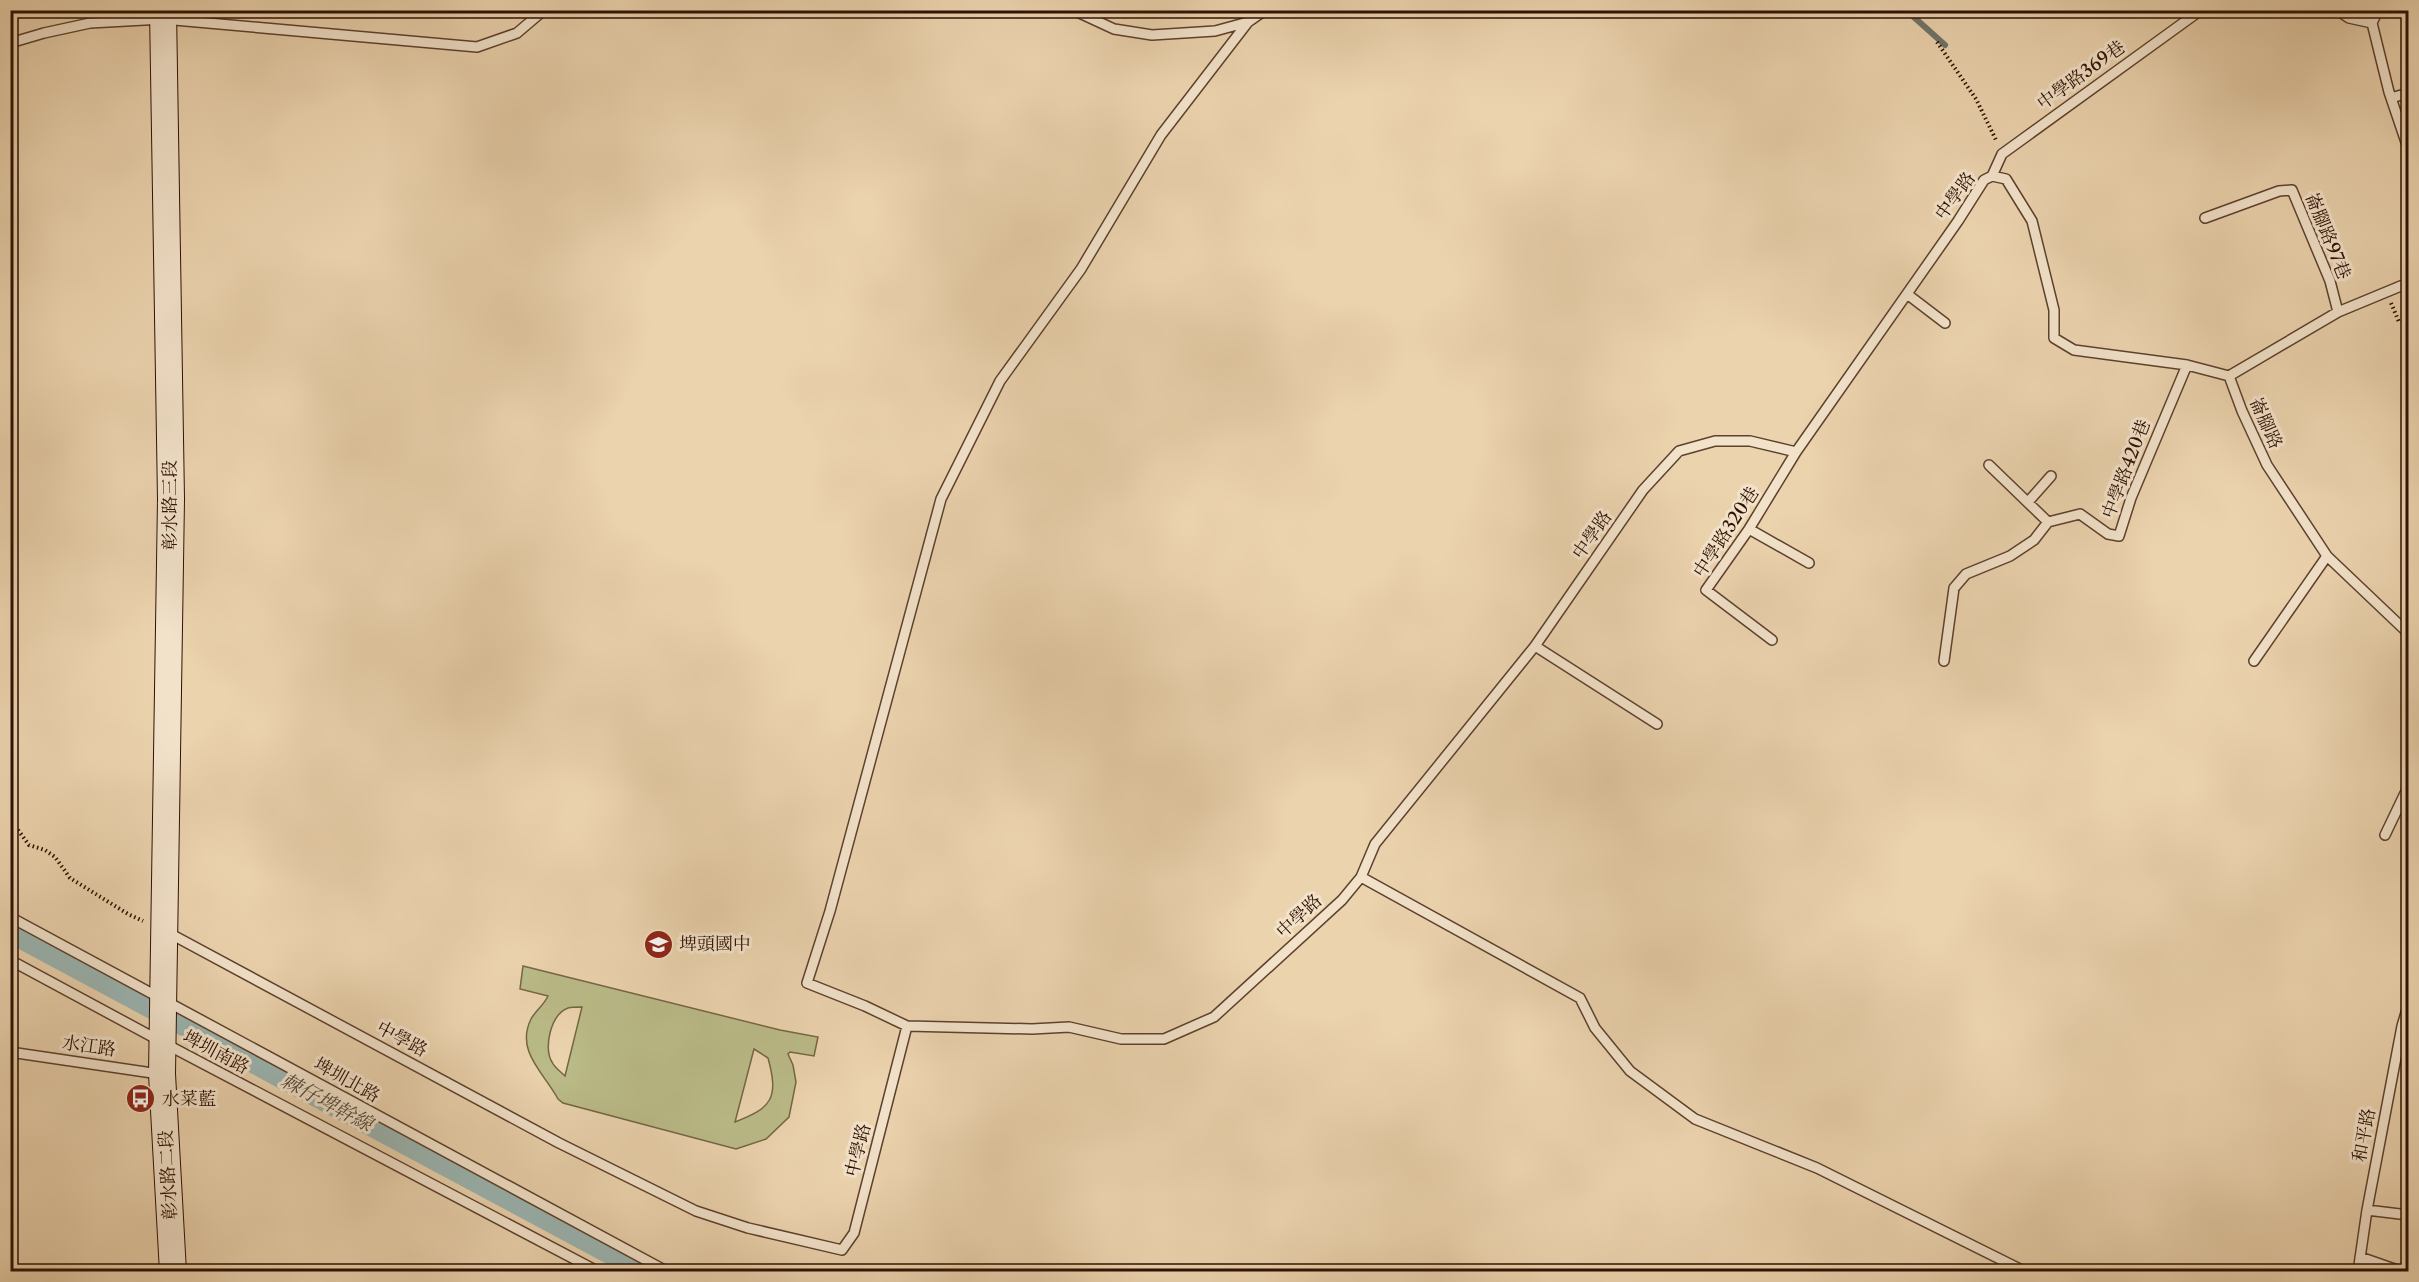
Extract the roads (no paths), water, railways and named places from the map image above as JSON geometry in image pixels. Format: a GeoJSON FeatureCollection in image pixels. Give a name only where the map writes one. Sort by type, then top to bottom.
{"type":"FeatureCollection","features":[{"type":"Feature","properties":{"kind":"main road","name":"彰水路三段"},"geometry":{"type":"LineString","coordinates":[[162,1042],[166,931],[171,499],[163,15]]}},
{"type":"Feature","properties":{"kind":"main road","name":"彰水路二段"},"geometry":{"type":"LineString","coordinates":[[162,1042],[173,1272]]}},
{"type":"Feature","properties":{"kind":"lane"},"geometry":{"type":"LineString","coordinates":[[10,43],[90,23],[163,15],[477,47],[517,33],[544,10]]}},
{"type":"Feature","properties":{"kind":"lane"},"geometry":{"type":"LineString","coordinates":[[1073,10],[1114,29],[1152,35],[1215,31],[1248,22]]}},
{"type":"Feature","properties":{"kind":"lane"},"geometry":{"type":"LineString","coordinates":[[907,1026],[807,983],[830,911],[941,499],[1000,381],[1081,269],[1161,135],[1248,22],[1265,10]]}},
{"type":"Feature","properties":{"kind":"lane","name":"中學路369巷"},"geometry":{"type":"LineString","coordinates":[[1992,176],[2002,154],[2201,10]]}},
{"type":"Feature","properties":{"kind":"lane"},"geometry":{"type":"LineString","coordinates":[[2337,10],[2349,18],[2372,23]]}},
{"type":"Feature","properties":{"kind":"lane"},"geometry":{"type":"LineString","coordinates":[[2378,10],[2372,23],[2391,98],[2409,148]]}},
{"type":"Feature","properties":{"kind":"lane"},"geometry":{"type":"LineString","coordinates":[[2391,98],[2409,93]]}},
{"type":"Feature","properties":{"kind":"lane","name":"中學路"},"geometry":{"type":"LineString","coordinates":[[166,931],[559,1143],[696,1211],[748,1228],[842,1250],[854,1233],[907,1026],[1032,1029],[1069,1027],[1121,1039],[1164,1039],[1214,1017],[1342,900],[1361,877],[1376,844],[1535,646],[1643,490],[1679,451],[1715,441],[1750,441],[1796,452],[1984,180],[1992,176],[2006,179],[2032,221],[2054,310],[2054,338],[2074,351],[2187,365],[2229,376]]}},
{"type":"Feature","properties":{"kind":"lane","name":"崙腳路97巷"},"geometry":{"type":"LineString","coordinates":[[2205,218],[2279,191],[2292,190],[2330,281],[2338,312]]}},
{"type":"Feature","properties":{"kind":"lane"},"geometry":{"type":"LineString","coordinates":[[2229,376],[2338,312],[2386,291],[2409,284]]}},
{"type":"Feature","properties":{"kind":"lane"},"geometry":{"type":"LineString","coordinates":[[1907,294],[1945,323]]}},
{"type":"Feature","properties":{"kind":"lane","name":"中學路420巷"},"geometry":{"type":"LineString","coordinates":[[2048,522],[2080,514],[2108,534],[2119,536],[2131,498],[2187,365]]}},
{"type":"Feature","properties":{"kind":"lane","name":"崙腳路"},"geometry":{"type":"LineString","coordinates":[[2229,376],[2267,465],[2327,556],[2409,633]]}},
{"type":"Feature","properties":{"kind":"lane","name":"中學路320巷"},"geometry":{"type":"LineString","coordinates":[[1772,640],[1706,590],[1749,529],[1796,452]]}},
{"type":"Feature","properties":{"kind":"lane"},"geometry":{"type":"LineString","coordinates":[[1944,661],[1954,588],[1966,574],[2010,556],[2034,540],[2048,522],[1989,465]]}},
{"type":"Feature","properties":{"kind":"lane"},"geometry":{"type":"LineString","coordinates":[[2028,502],[2051,476]]}},
{"type":"Feature","properties":{"kind":"lane"},"geometry":{"type":"LineString","coordinates":[[1749,529],[1809,563]]}},
{"type":"Feature","properties":{"kind":"lane"},"geometry":{"type":"LineString","coordinates":[[2254,662],[2327,556]]}},
{"type":"Feature","properties":{"kind":"lane"},"geometry":{"type":"LineString","coordinates":[[1535,646],[1657,724]]}},
{"type":"Feature","properties":{"kind":"lane"},"geometry":{"type":"LineString","coordinates":[[2385,835],[2409,787]]}},
{"type":"Feature","properties":{"kind":"lane"},"geometry":{"type":"LineString","coordinates":[[1361,877],[1580,998],[1596,1028],[1630,1071],[1695,1119],[1817,1168],[2026,1272]]}},
{"type":"Feature","properties":{"kind":"lane","name":"埤圳北路"},"geometry":{"type":"LineString","coordinates":[[10,917],[668,1272]]}},
{"type":"Feature","properties":{"kind":"lane","name":"埤圳南路"},"geometry":{"type":"LineString","coordinates":[[10,960],[599,1272]]}},
{"type":"Feature","properties":{"kind":"lane","name":"和平路"},"geometry":{"type":"LineString","coordinates":[[2358,1272],[2367,1210],[2409,1006]]}},
{"type":"Feature","properties":{"kind":"lane","name":"水江路"},"geometry":{"type":"LineString","coordinates":[[10,1052],[162,1074]]}},
{"type":"Feature","properties":{"kind":"lane"},"geometry":{"type":"LineString","coordinates":[[2367,1210],[2409,1215]]}},
{"type":"Feature","properties":{"kind":"lane"},"geometry":{"type":"LineString","coordinates":[[2360,1257],[2403,1272]]}},
{"type":"Feature","properties":{"kind":"waterway"},"geometry":{"type":"LineString","coordinates":[[1906,10],[1945,45]]}},
{"type":"Feature","properties":{"kind":"waterway","name":"棘仔埤幹線"},"geometry":{"type":"LineString","coordinates":[[10,933],[643,1272]]}},
{"type":"Feature","properties":{"kind":"place","name":"埤頭國中"},"geometry":{"type":"Point","coordinates":[658,944]}},
{"type":"Feature","properties":{"kind":"place","name":"水菜藍"},"geometry":{"type":"Point","coordinates":[141,1099]}}]}
